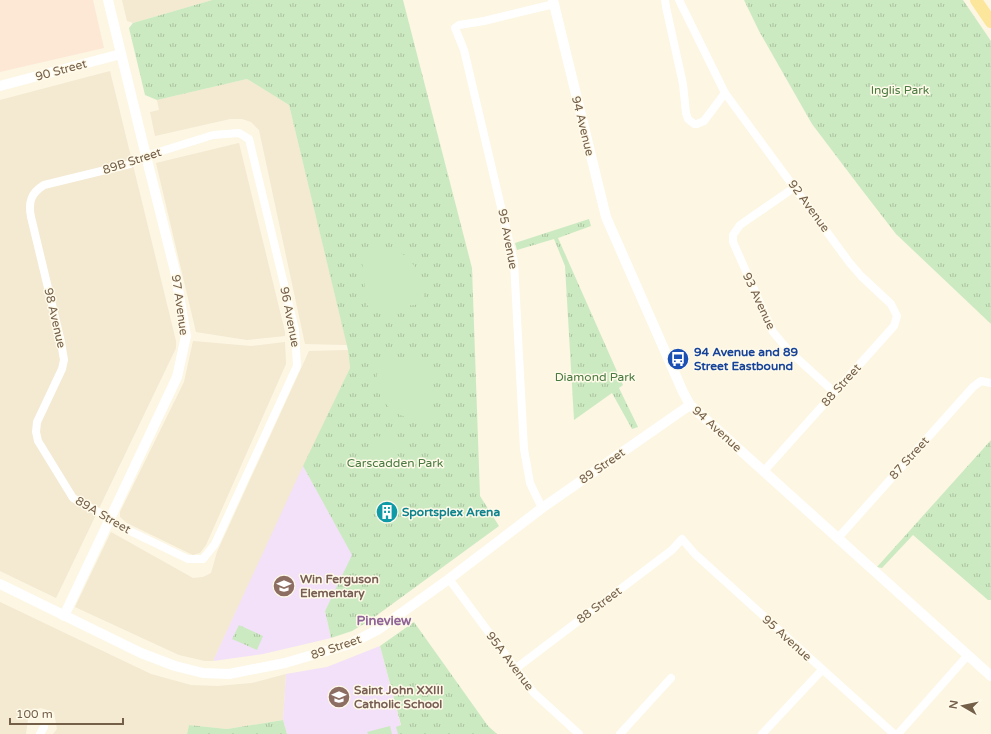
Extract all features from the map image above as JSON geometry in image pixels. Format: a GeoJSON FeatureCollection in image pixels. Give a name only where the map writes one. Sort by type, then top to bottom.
{"type":"FeatureCollection","features":[{"type":"Feature","properties":{"kind":"main road"},"geometry":{"type":"LineString","coordinates":[[976,0],[991,22]]}},
{"type":"Feature","properties":{"kind":"street","name":"97 Avenue"},"geometry":{"type":"LineString","coordinates":[[64,616],[177,377],[186,336],[175,271],[108,0]]}},
{"type":"Feature","properties":{"kind":"street"},"geometry":{"type":"LineString","coordinates":[[665,0],[683,84],[688,120],[694,124],[704,121],[725,93]]}},
{"type":"Feature","properties":{"kind":"street","name":"92 Avenue"},"geometry":{"type":"LineString","coordinates":[[679,0],[725,93],[795,186],[855,270],[891,304],[897,316]]}},
{"type":"Feature","properties":{"kind":"street","name":"95 Avenue"},"geometry":{"type":"LineString","coordinates":[[542,508],[530,483],[524,449],[514,262],[464,50],[455,28],[458,25],[484,21],[553,2]]}},
{"type":"Feature","properties":{"kind":"street","name":"94 Avenue"},"geometry":{"type":"LineString","coordinates":[[553,2],[607,221],[690,405],[991,676]]}},
{"type":"Feature","properties":{"kind":"street","name":"90 Street"},"geometry":{"type":"LineString","coordinates":[[0,86],[121,54]]}},
{"type":"Feature","properties":{"kind":"street","name":"89B Street"},"geometry":{"type":"LineString","coordinates":[[30,199],[36,191],[44,185],[130,164],[146,156],[213,135],[240,132]]}},
{"type":"Feature","properties":{"kind":"street","name":"96 Avenue"},"geometry":{"type":"LineString","coordinates":[[203,559],[215,544],[297,366],[295,330],[251,147],[249,139],[240,132]]}},
{"type":"Feature","properties":{"kind":"street","name":"93 Avenue"},"geometry":{"type":"LineString","coordinates":[[795,186],[740,225],[733,235],[734,246],[773,332],[789,351],[834,392]]}},
{"type":"Feature","properties":{"kind":"street","name":"98 Avenue"},"geometry":{"type":"LineString","coordinates":[[30,199],[31,217],[63,350],[64,360],[62,369],[37,422],[36,432]]}},
{"type":"Feature","properties":{"kind":"street","name":"88 Street"},"geometry":{"type":"LineString","coordinates":[[764,471],[894,326],[897,316]]}},
{"type":"Feature","properties":{"kind":"street","name":"87 Street"},"geometry":{"type":"LineString","coordinates":[[838,538],[970,390],[981,381],[991,383]]}},
{"type":"Feature","properties":{"kind":"street","name":"89 Street"},"geometry":{"type":"LineString","coordinates":[[0,584],[64,616],[165,663],[203,673],[229,674],[285,663],[350,644],[383,626],[449,579],[542,508],[690,405]]}},
{"type":"Feature","properties":{"kind":"street","name":"89A Street"},"geometry":{"type":"LineString","coordinates":[[36,432],[40,445],[69,494],[76,501],[100,513],[109,521],[188,559],[203,559]]}},
{"type":"Feature","properties":{"kind":"street","name":"95 Avenue"},"geometry":{"type":"LineString","coordinates":[[682,539],[695,554],[894,734]]}},
{"type":"Feature","properties":{"kind":"street","name":"88 Street"},"geometry":{"type":"LineString","coordinates":[[515,669],[672,550],[682,539]]}},
{"type":"Feature","properties":{"kind":"street","name":"95A Avenue"},"geometry":{"type":"LineString","coordinates":[[449,579],[534,694],[579,734]]}},
{"type":"Feature","properties":{"kind":"street"},"geometry":{"type":"LineString","coordinates":[[898,734],[968,655]]}},
{"type":"Feature","properties":{"kind":"street"},"geometry":{"type":"LineString","coordinates":[[762,734],[822,670]]}},
{"type":"Feature","properties":{"kind":"street"},"geometry":{"type":"LineString","coordinates":[[620,734],[671,678]]}},
{"type":"Feature","properties":{"kind":"shaded area"},"geometry":{"type":"Polygon","coordinates":[[[0,0],[93,0],[104,48],[0,72],[0,0]]]}},
{"type":"Feature","properties":{"kind":"shaded area"},"geometry":{"type":"Polygon","coordinates":[[[122,0],[212,0],[133,23],[127,21],[122,0]]]}},
{"type":"Feature","properties":{"kind":"shaded area"},"geometry":{"type":"Polygon","coordinates":[[[110,71],[176,341],[176,348],[56,598],[0,571],[0,100],[110,71]]]}},
{"type":"Feature","properties":{"kind":"shaded area"},"geometry":{"type":"Polygon","coordinates":[[[247,79],[289,105],[347,345],[305,344],[259,130],[251,122],[242,119],[230,119],[155,136],[150,112],[159,110],[157,100],[247,79]]]}},
{"type":"Feature","properties":{"kind":"shaded area"},"geometry":{"type":"Polygon","coordinates":[[[239,143],[285,336],[247,340],[196,332],[156,163],[239,143]]]}},
{"type":"Feature","properties":{"kind":"shaded area"},"geometry":{"type":"Polygon","coordinates":[[[193,341],[251,346],[285,342],[286,364],[206,545],[200,553],[193,555],[127,523],[120,517],[120,512],[184,382],[193,341]]]}},
{"type":"Feature","properties":{"kind":"shaded area"},"geometry":{"type":"Polygon","coordinates":[[[348,350],[350,368],[213,661],[205,661],[179,655],[75,607],[111,532],[193,578],[203,577],[211,573],[217,552],[309,351],[348,350]]]}},
{"type":"Feature","properties":{"kind":"shaded area"},"geometry":{"type":"Polygon","coordinates":[[[303,466],[353,555],[325,611],[331,638],[263,654],[213,661],[303,466]]]}},
{"type":"Feature","properties":{"kind":"shaded area"},"geometry":{"type":"Polygon","coordinates":[[[0,602],[151,674],[191,685],[217,686],[252,683],[286,674],[283,720],[227,729],[189,725],[187,734],[53,734],[57,729],[54,712],[41,708],[29,711],[26,734],[0,734],[0,602]]]}},
{"type":"Feature","properties":{"kind":"shaded area","name":"Saint John XXIII Catholic School"},"geometry":{"type":"Polygon","coordinates":[[[380,646],[403,734],[287,734],[283,720],[286,674],[327,667],[380,646]]]}},
{"type":"Feature","properties":{"kind":"green space","name":"Carscadden Park"},"geometry":{"type":"Polygon","coordinates":[[[212,0],[403,0],[472,268],[480,496],[499,526],[369,621],[352,631],[331,638],[325,611],[352,555],[303,466],[350,368],[348,350],[289,105],[247,79],[157,100],[145,95],[129,28],[133,23],[212,0]]]}},
{"type":"Feature","properties":{"kind":"green space","name":"Inglis Park"},"geometry":{"type":"Polygon","coordinates":[[[744,0],[963,0],[991,41],[991,324],[896,234],[862,190],[812,124],[759,31],[744,0]]]}},
{"type":"Feature","properties":{"kind":"green space","name":"Diamond Park"},"geometry":{"type":"Polygon","coordinates":[[[589,219],[591,226],[558,238],[623,385],[619,388],[638,427],[632,429],[612,393],[574,420],[565,266],[554,239],[517,250],[515,243],[589,219]]]}},
{"type":"Feature","properties":{"kind":"green space"},"geometry":{"type":"Polygon","coordinates":[[[371,248],[386,248],[394,250],[407,257],[416,269],[423,283],[424,297],[422,304],[372,310],[367,305],[361,252],[371,248]]]}},
{"type":"Feature","properties":{"kind":"green space"},"geometry":{"type":"Polygon","coordinates":[[[384,357],[427,358],[432,363],[431,416],[420,419],[407,417],[388,407],[378,388],[377,378],[379,367],[384,357]]]}},
{"type":"Feature","properties":{"kind":"green space"},"geometry":{"type":"Polygon","coordinates":[[[375,436],[401,440],[400,452],[373,448],[375,436]]]}},
{"type":"Feature","properties":{"kind":"green space"},"geometry":{"type":"Polygon","coordinates":[[[991,440],[991,600],[988,600],[913,535],[882,568],[877,567],[991,440]]]}},
{"type":"Feature","properties":{"kind":"green space"},"geometry":{"type":"Polygon","coordinates":[[[372,452],[399,456],[397,468],[370,464],[372,452]]]}},
{"type":"Feature","properties":{"kind":"green space"},"geometry":{"type":"Polygon","coordinates":[[[414,622],[488,726],[497,734],[398,734],[396,727],[401,725],[380,646],[414,622]]]}},
{"type":"Feature","properties":{"kind":"green space"},"geometry":{"type":"Polygon","coordinates":[[[239,625],[263,636],[257,650],[232,639],[239,625]]]}},
{"type":"Feature","properties":{"kind":"green space"},"geometry":{"type":"Polygon","coordinates":[[[283,720],[287,734],[187,734],[189,725],[227,729],[283,720]]]}},
{"type":"Feature","properties":{"kind":"green space"},"geometry":{"type":"Polygon","coordinates":[[[390,726],[392,734],[368,734],[367,732],[390,726]]]}},
{"type":"Feature","properties":{"kind":"place","name":"94 Avenue and 89 Street Eastbound"},"geometry":{"type":"Point","coordinates":[678,359]}},
{"type":"Feature","properties":{"kind":"place","name":"Sportsplex Arena"},"geometry":{"type":"Point","coordinates":[387,512]}},
{"type":"Feature","properties":{"kind":"place","name":"Win Ferguson Elementary"},"geometry":{"type":"Point","coordinates":[284,586]}},
{"type":"Feature","properties":{"kind":"place","name":"Saint John XXIII Catholic School"},"geometry":{"type":"Point","coordinates":[339,697]}},
{"type":"Feature","properties":{"kind":"district","name":"Pineview"},"geometry":{"type":"Point","coordinates":[384,620]}}]}
